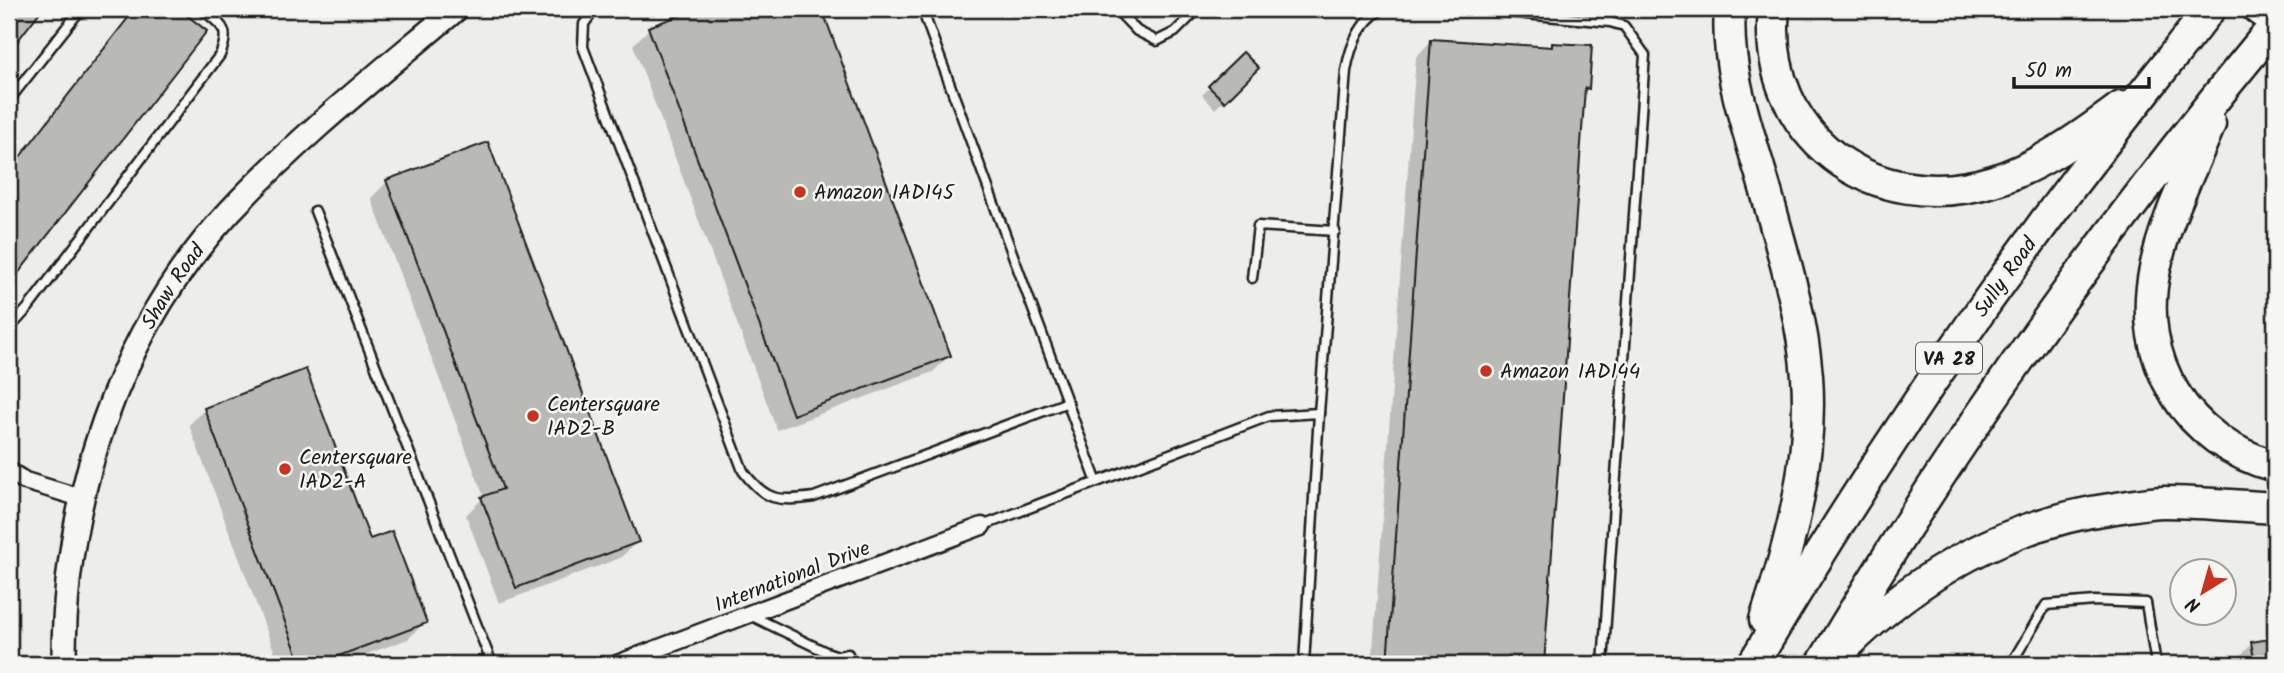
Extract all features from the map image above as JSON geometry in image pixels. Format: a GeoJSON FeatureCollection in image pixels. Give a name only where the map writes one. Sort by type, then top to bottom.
{"type":"FeatureCollection","features":[{"type":"Feature","properties":{"kind":"highway"},"geometry":{"type":"LineString","coordinates":[[1730,9],[1729,27],[1735,88],[1792,286],[1807,376],[1804,470],[1778,579],[1751,664]]}},
{"type":"Feature","properties":{"kind":"highway"},"geometry":{"type":"LineString","coordinates":[[1774,9],[1772,28],[1778,73],[1788,105],[1810,136],[1838,159],[1873,180],[1922,191],[1990,182],[2013,174],[2088,132],[2129,101],[2165,66]]}},
{"type":"Feature","properties":{"kind":"highway","name":"Sully Road"},"geometry":{"type":"LineString","coordinates":[[1751,664],[1933,380],[2036,234],[2210,9]]}},
{"type":"Feature","properties":{"kind":"highway","name":"VA 28"},"geometry":{"type":"LineString","coordinates":[[1822,664],[1873,579],[2008,377],[2275,24]]}},
{"type":"Feature","properties":{"kind":"highway"},"geometry":{"type":"LineString","coordinates":[[2224,89],[2170,221],[2154,270],[2151,308],[2157,354],[2173,395],[2204,431],[2249,460],[2275,466]]}},
{"type":"Feature","properties":{"kind":"highway"},"geometry":{"type":"LineString","coordinates":[[1828,664],[1886,610],[1928,578],[2006,537],[2057,519],[2161,502],[2275,508]]}},
{"type":"Feature","properties":{"kind":"main road","name":"Shaw Road"},"geometry":{"type":"LineString","coordinates":[[64,664],[69,563],[93,452],[132,357],[159,307],[191,260],[229,212],[315,128],[456,9]]}},
{"type":"Feature","properties":{"kind":"main road"},"geometry":{"type":"LineString","coordinates":[[2256,9],[2275,24]]}},
{"type":"Feature","properties":{"kind":"street"},"geometry":{"type":"LineString","coordinates":[[9,471],[26,481],[81,498]]}},
{"type":"Feature","properties":{"kind":"street","name":"International Drive"},"geometry":{"type":"LineString","coordinates":[[617,664],[982,526]]}},
{"type":"Feature","properties":{"kind":"lane"},"geometry":{"type":"LineString","coordinates":[[9,100],[80,9]]}},
{"type":"Feature","properties":{"kind":"lane"},"geometry":{"type":"LineString","coordinates":[[9,329],[29,308],[220,55],[226,39],[223,27],[202,9]]}},
{"type":"Feature","properties":{"kind":"lane"},"geometry":{"type":"LineString","coordinates":[[595,9],[584,24],[583,47],[743,471],[760,492],[786,501],[814,497],[1068,401]]}},
{"type":"Feature","properties":{"kind":"lane"},"geometry":{"type":"LineString","coordinates":[[922,9],[1097,480]]}},
{"type":"Feature","properties":{"kind":"lane"},"geometry":{"type":"LineString","coordinates":[[1116,9],[1138,31],[1157,41],[1175,32],[1198,9]]}},
{"type":"Feature","properties":{"kind":"lane"},"geometry":{"type":"LineString","coordinates":[[1304,664],[1319,413],[1350,46],[1374,13],[1382,9]]}},
{"type":"Feature","properties":{"kind":"lane"},"geometry":{"type":"LineString","coordinates":[[1472,9],[1610,22],[1624,26],[1645,55],[1603,664]]}},
{"type":"Feature","properties":{"kind":"lane"},"geometry":{"type":"LineString","coordinates":[[315,211],[492,664]]}},
{"type":"Feature","properties":{"kind":"lane"},"geometry":{"type":"LineString","coordinates":[[1252,278],[1258,226],[1335,230]]}},
{"type":"Feature","properties":{"kind":"lane"},"geometry":{"type":"LineString","coordinates":[[982,526],[1269,416],[1319,413]]}},
{"type":"Feature","properties":{"kind":"lane"},"geometry":{"type":"LineString","coordinates":[[2011,664],[2046,605],[2095,601],[2146,603],[2156,664]]}},
{"type":"Feature","properties":{"kind":"lane"},"geometry":{"type":"LineString","coordinates":[[750,615],[826,652],[838,656],[848,654],[852,664]]}},
{"type":"Feature","properties":{"kind":"building"},"geometry":{"type":"Polygon","coordinates":[[[9,9],[42,9],[9,52],[9,9]]]}},
{"type":"Feature","properties":{"kind":"building"},"geometry":{"type":"Polygon","coordinates":[[[135,9],[179,9],[207,31],[9,285],[9,171],[135,9]]]}},
{"type":"Feature","properties":{"kind":"building","name":"Amazon IAD145"},"geometry":{"type":"Polygon","coordinates":[[[689,9],[822,9],[951,356],[793,415],[648,27],[681,15],[679,12],[689,9]]]}},
{"type":"Feature","properties":{"kind":"building","name":"Amazon IAD144"},"geometry":{"type":"Polygon","coordinates":[[[1431,39],[1552,47],[1552,43],[1592,45],[1589,89],[1585,88],[1544,664],[1387,664],[1431,39]]]}},
{"type":"Feature","properties":{"kind":"building"},"geometry":{"type":"Polygon","coordinates":[[[1243,52],[1259,68],[1225,102],[1208,86],[1243,52]]]}},
{"type":"Feature","properties":{"kind":"building","name":"Centersquare IAD2-B"},"geometry":{"type":"Polygon","coordinates":[[[488,142],[639,542],[516,588],[481,497],[503,489],[386,180],[488,142]]]}},
{"type":"Feature","properties":{"kind":"building","name":"Centersquare IAD2-A"},"geometry":{"type":"Polygon","coordinates":[[[306,369],[370,539],[392,531],[427,623],[317,664],[301,664],[204,408],[306,369]]]}},
{"type":"Feature","properties":{"kind":"building"},"geometry":{"type":"Polygon","coordinates":[[[2275,638],[2275,664],[2255,664],[2251,642],[2275,638]]]}},
{"type":"Feature","properties":{"kind":"place","name":"Amazon IAD145"},"geometry":{"type":"Point","coordinates":[800,192]}},
{"type":"Feature","properties":{"kind":"place","name":"Amazon IAD144"},"geometry":{"type":"Point","coordinates":[1486,371]}},
{"type":"Feature","properties":{"kind":"place","name":"Centersquare IAD2-B"},"geometry":{"type":"Point","coordinates":[533,416]}},
{"type":"Feature","properties":{"kind":"place","name":"Centersquare IAD2-A"},"geometry":{"type":"Point","coordinates":[285,469]}}]}
